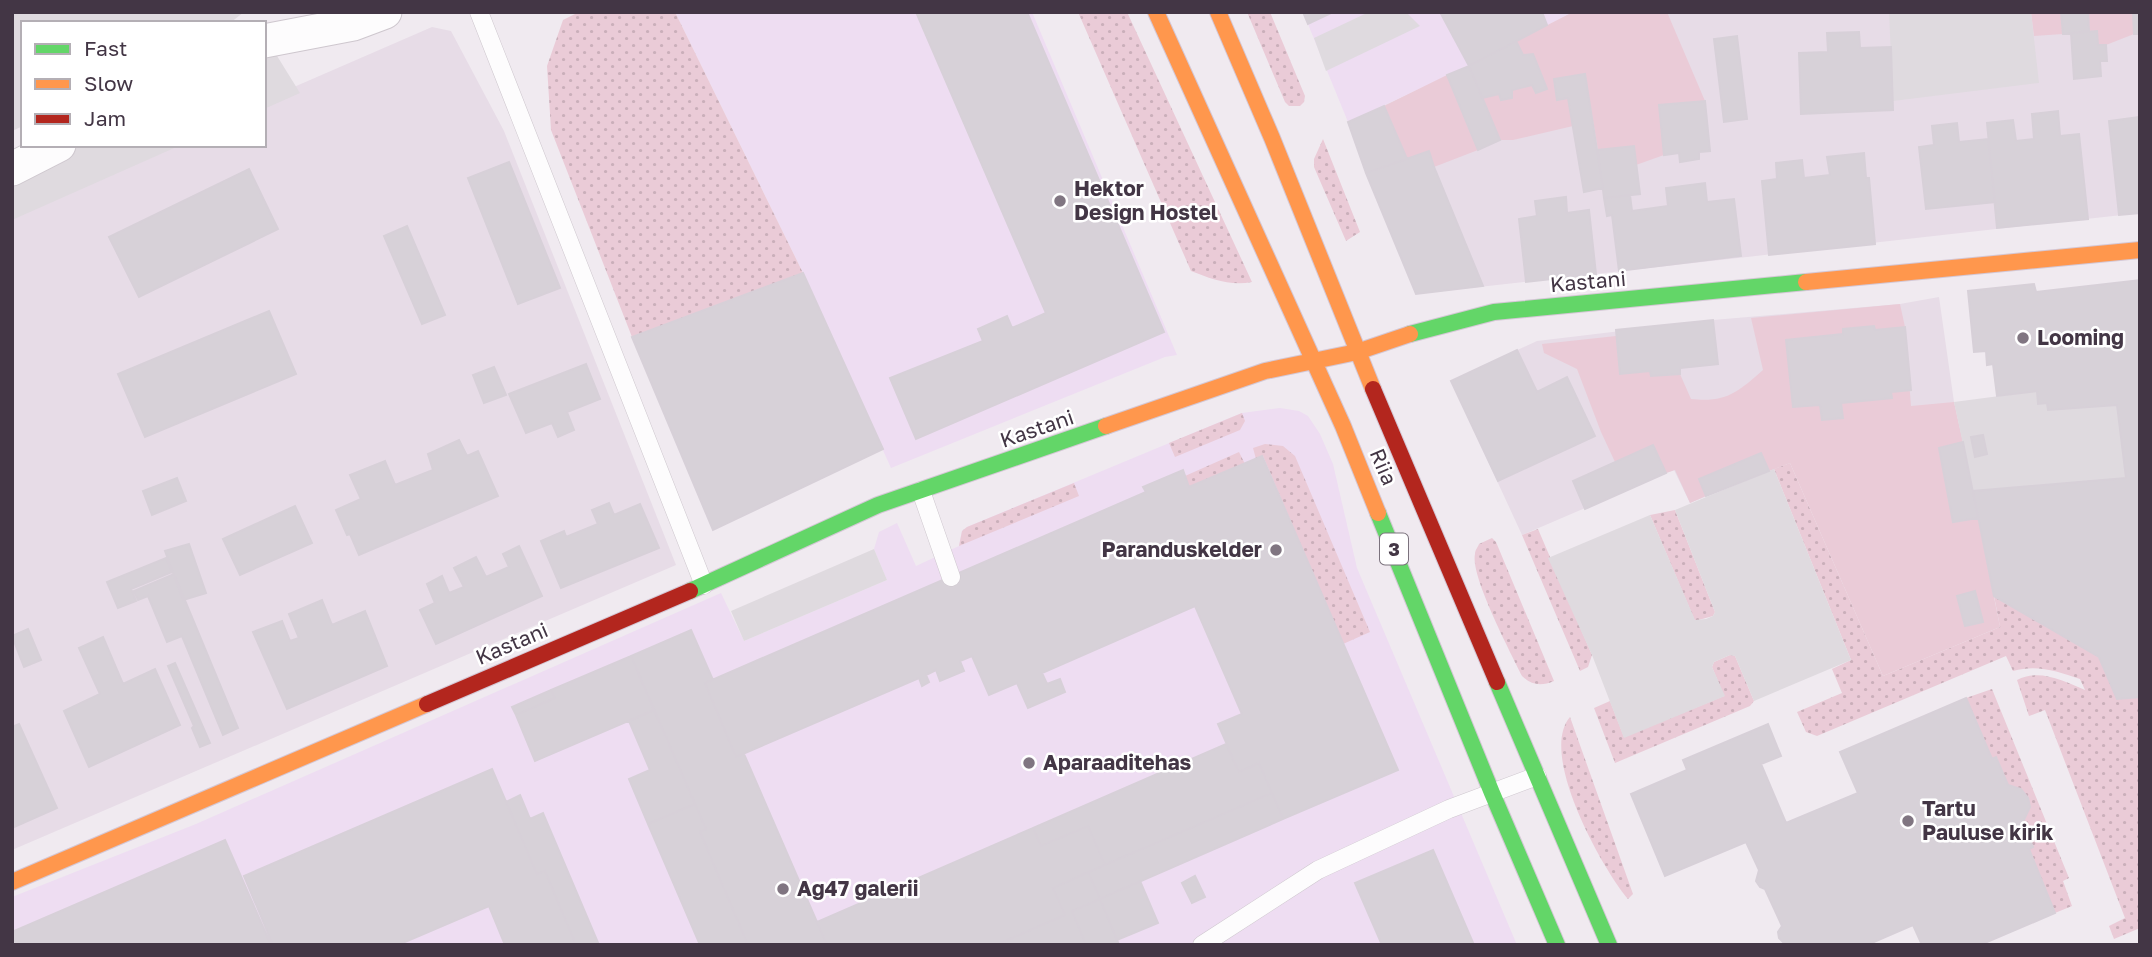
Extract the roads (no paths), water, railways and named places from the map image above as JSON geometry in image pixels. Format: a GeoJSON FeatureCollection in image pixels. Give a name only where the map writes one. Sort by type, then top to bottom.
{"type":"FeatureCollection","features":[{"type":"Feature","properties":{"kind":"main road","name":"Riia"},"geometry":{"type":"LineString","coordinates":[[1156,12],[1313,360],[1394,549],[1492,793],[1558,945]]}},
{"type":"Feature","properties":{"kind":"main road","name":"Riia"},"geometry":{"type":"LineString","coordinates":[[1218,12],[1272,138],[1357,352],[1609,945]]}},
{"type":"Feature","properties":{"kind":"main road","name":"Kastani"},"geometry":{"type":"LineString","coordinates":[[12,881],[704,585],[878,505],[1265,371],[1357,352],[1434,326],[1494,312],[2140,250]]}},
{"type":"Feature","properties":{"kind":"street"},"geometry":{"type":"LineString","coordinates":[[266,37],[289,12]]}},
{"type":"Feature","properties":{"kind":"street"},"geometry":{"type":"LineString","coordinates":[[266,39],[354,24],[385,12]]}},
{"type":"Feature","properties":{"kind":"street"},"geometry":{"type":"LineString","coordinates":[[12,169],[55,147]]}},
{"type":"Feature","properties":{"kind":"lane"},"geometry":{"type":"LineString","coordinates":[[479,12],[704,585]]}},
{"type":"Feature","properties":{"kind":"lane"},"geometry":{"type":"LineString","coordinates":[[921,491],[951,577]]}},
{"type":"Feature","properties":{"kind":"lane"},"geometry":{"type":"LineString","coordinates":[[1202,945],[1318,870],[1450,809],[1537,776]]}},
{"type":"Feature","properties":{"kind":"place","name":"Hektor Design Hostel"},"geometry":{"type":"Point","coordinates":[1060,201]}},
{"type":"Feature","properties":{"kind":"place","name":"Looming"},"geometry":{"type":"Point","coordinates":[2023,338]}},
{"type":"Feature","properties":{"kind":"place","name":"Paranduskelder"},"geometry":{"type":"Point","coordinates":[1276,550]}},
{"type":"Feature","properties":{"kind":"place","name":"Aparaaditehas"},"geometry":{"type":"Point","coordinates":[1029,763]}},
{"type":"Feature","properties":{"kind":"place","name":"Tartu Pauluse kirik"},"geometry":{"type":"Point","coordinates":[1908,821]}},
{"type":"Feature","properties":{"kind":"place","name":"Ag47 galerii"},"geometry":{"type":"Point","coordinates":[783,889]}}]}
